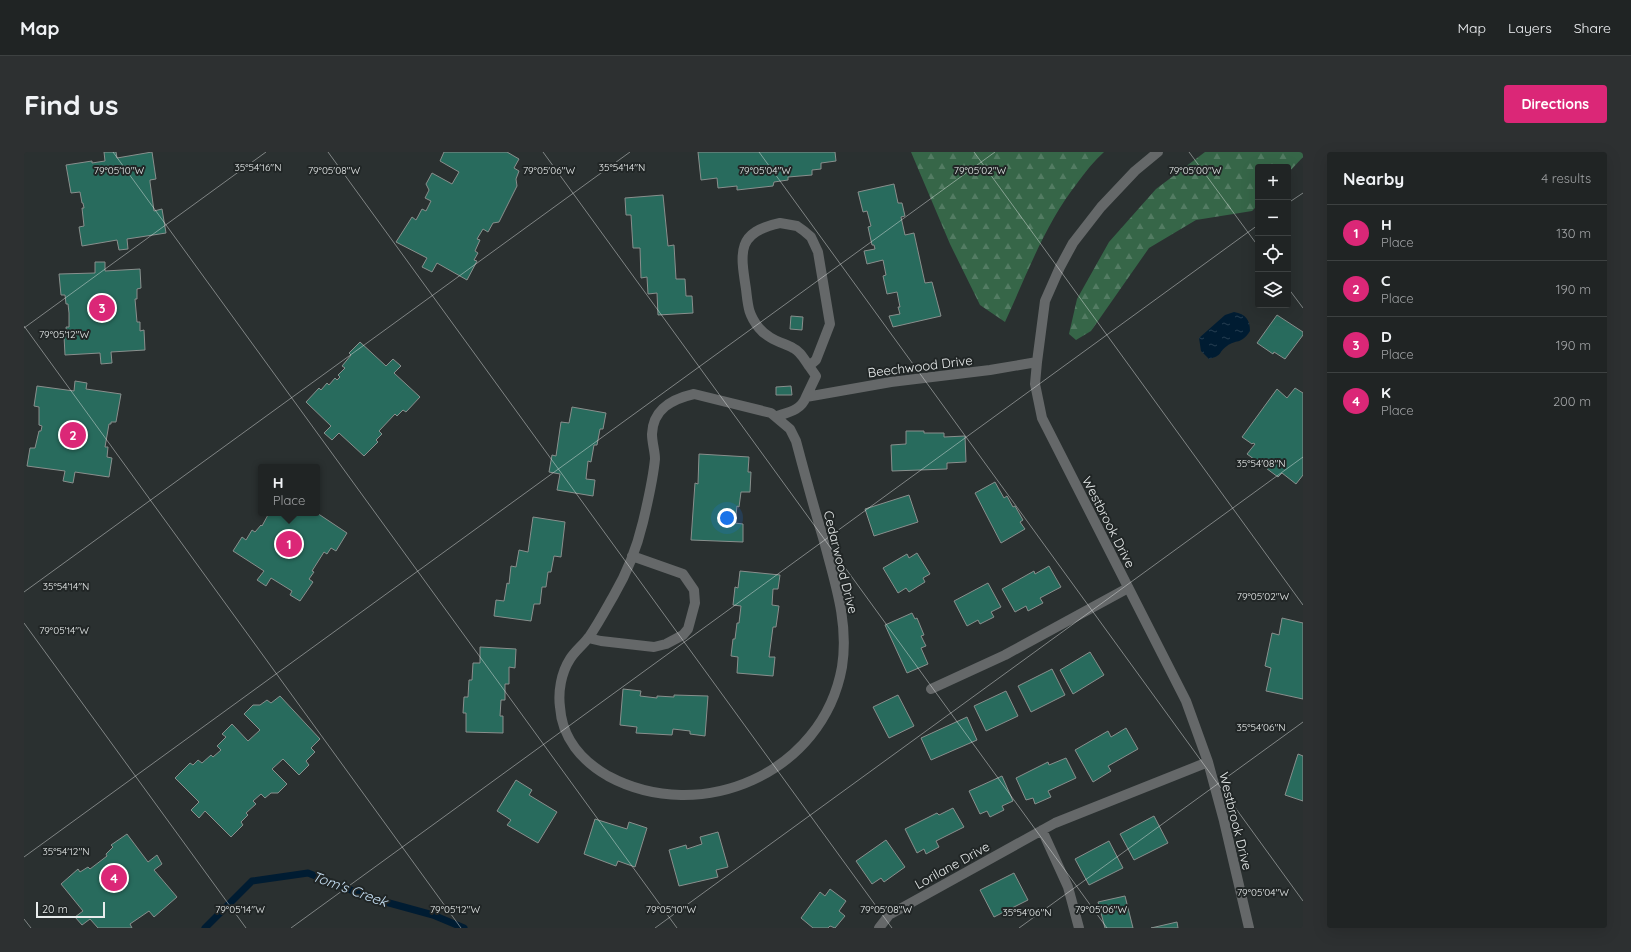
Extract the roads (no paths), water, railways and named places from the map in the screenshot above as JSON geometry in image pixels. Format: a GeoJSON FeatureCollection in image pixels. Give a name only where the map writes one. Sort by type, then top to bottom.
{"type":"FeatureCollection","features":[{"type":"Feature","properties":{"kind":"street","name":"Westbrook Drive"},"geometry":{"type":"LineString","coordinates":[[1158,152],[1135,171],[1101,207],[1072,243],[1045,301],[1035,384],[1042,418],[1186,701],[1208,762],[1224,821],[1249,928]]}},
{"type":"Feature","properties":{"kind":"street"},"geometry":{"type":"LineString","coordinates":[[588,638],[601,641],[654,647],[666,644],[683,635],[688,629],[695,603],[694,590],[683,574],[632,556],[642,529],[651,487],[655,456],[652,437],[653,424],[665,406],[679,397],[694,394],[771,413],[777,416],[796,410],[803,404],[816,376],[809,366],[800,353],[794,348],[774,340],[760,330],[750,316],[742,265],[742,252],[750,236],[763,226],[780,223],[797,226],[810,237],[818,252],[830,324],[816,360],[809,366]]}},
{"type":"Feature","properties":{"kind":"street","name":"Beechwood Drive"},"geometry":{"type":"LineString","coordinates":[[806,397],[891,382],[990,370],[1037,362]]}},
{"type":"Feature","properties":{"kind":"street","name":"Cedarwood Drive"},"geometry":{"type":"LineString","coordinates":[[632,556],[616,592],[588,638],[569,660],[564,672],[560,690],[560,708],[564,731],[573,747],[596,769],[624,785],[651,792],[674,795],[707,794],[734,789],[760,778],[783,763],[806,741],[822,719],[833,698],[842,667],[844,640],[842,608],[796,441],[790,429],[777,416]]}},
{"type":"Feature","properties":{"kind":"street"},"geometry":{"type":"LineString","coordinates":[[931,689],[1005,654],[1128,588]]}},
{"type":"Feature","properties":{"kind":"street","name":"Lorilane Drive"},"geometry":{"type":"LineString","coordinates":[[879,928],[889,915],[1055,822],[1208,762]]}},
{"type":"Feature","properties":{"kind":"street"},"geometry":{"type":"LineString","coordinates":[[1042,830],[1068,887],[1079,928]]}},
{"type":"Feature","properties":{"kind":"water"},"geometry":{"type":"Polygon","coordinates":[[[1234,312],[1242,314],[1246,318],[1250,331],[1244,338],[1230,344],[1224,348],[1219,355],[1209,359],[1201,351],[1199,338],[1225,315],[1234,312]]]}},
{"type":"Feature","properties":{"kind":"waterway","name":"Tom's Creek"},"geometry":{"type":"LineString","coordinates":[[205,928],[252,881],[308,873],[371,898],[433,915],[464,928]]}},
{"type":"Feature","properties":{"kind":"place","name":"D"},"geometry":{"type":"Point","coordinates":[102,308]}},
{"type":"Feature","properties":{"kind":"place","name":"C"},"geometry":{"type":"Point","coordinates":[73,435]}},
{"type":"Feature","properties":{"kind":"place","name":"H"},"geometry":{"type":"Point","coordinates":[289,544]}},
{"type":"Feature","properties":{"kind":"place","name":"K"},"geometry":{"type":"Point","coordinates":[114,878]}}]}
